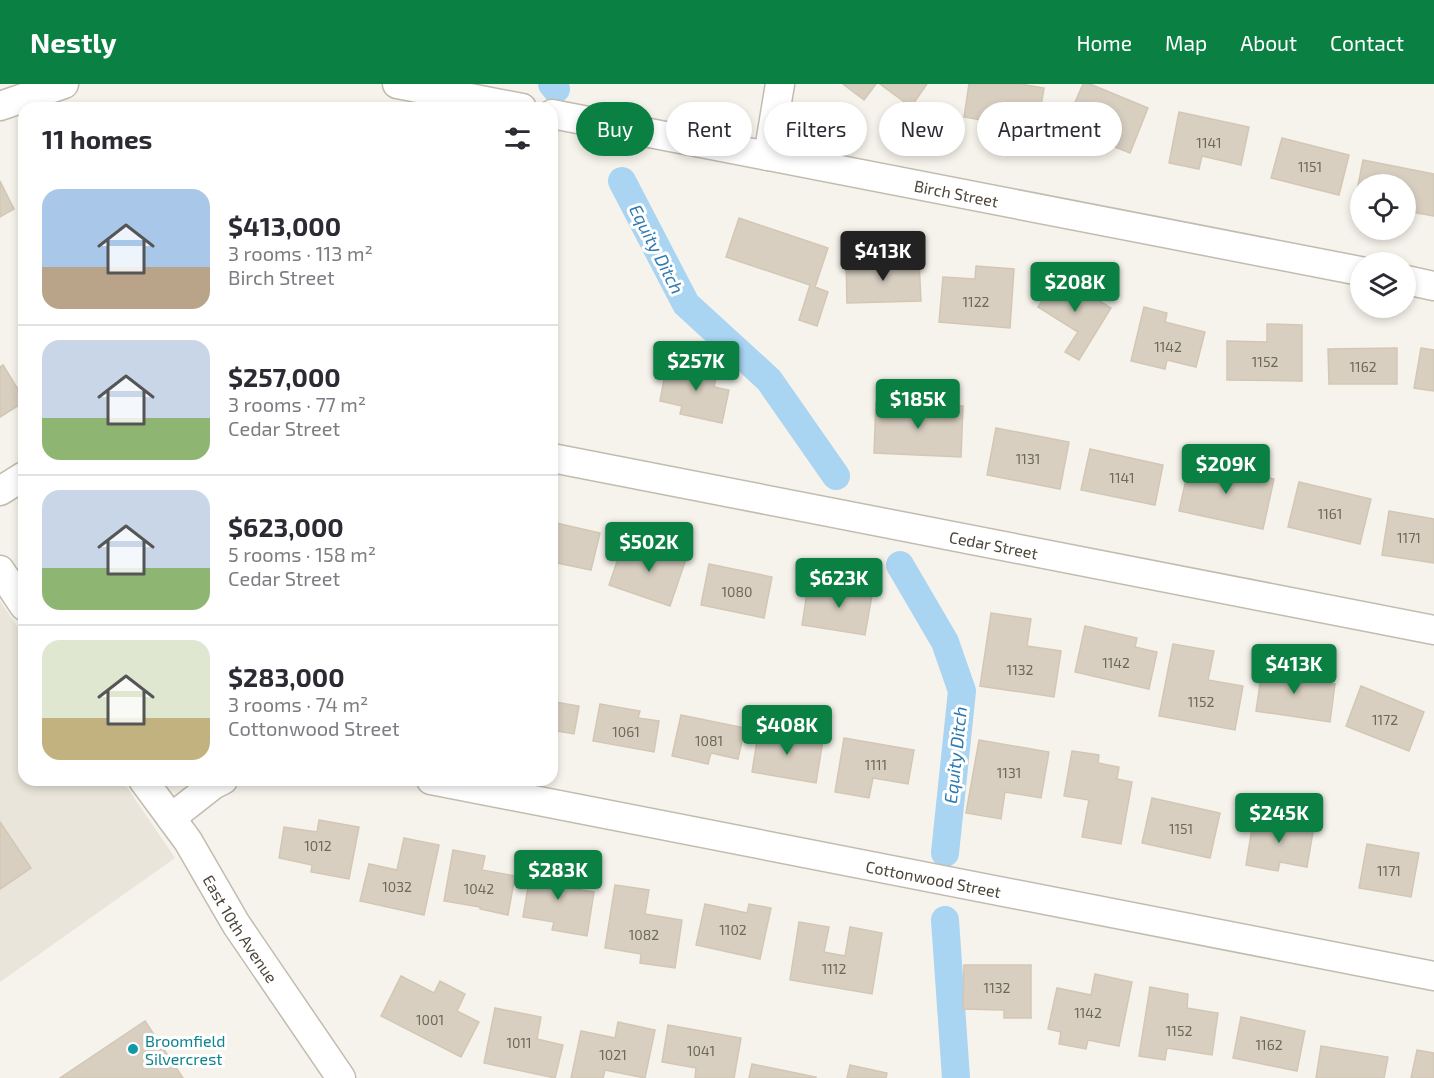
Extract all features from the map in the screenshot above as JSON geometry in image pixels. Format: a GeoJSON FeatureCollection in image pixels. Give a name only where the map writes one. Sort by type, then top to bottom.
{"type":"FeatureCollection","features":[{"type":"Feature","properties":{"kind":"street"},"geometry":{"type":"LineString","coordinates":[[0,106],[64,84]]}},
{"type":"Feature","properties":{"kind":"street"},"geometry":{"type":"LineString","coordinates":[[397,84],[491,102]]}},
{"type":"Feature","properties":{"kind":"street"},"geometry":{"type":"LineString","coordinates":[[777,102],[780,84]]}},
{"type":"Feature","properties":{"kind":"street","name":"Birch Street"},"geometry":{"type":"LineString","coordinates":[[558,115],[764,155]]}},
{"type":"Feature","properties":{"kind":"street","name":"Birch Street"},"geometry":{"type":"LineString","coordinates":[[768,156],[1350,269]]}},
{"type":"Feature","properties":{"kind":"street"},"geometry":{"type":"LineString","coordinates":[[1416,282],[1434,286]]}},
{"type":"Feature","properties":{"kind":"street","name":"Cedar Street"},"geometry":{"type":"LineString","coordinates":[[558,459],[1434,630]]}},
{"type":"Feature","properties":{"kind":"street"},"geometry":{"type":"LineString","coordinates":[[0,491],[18,480]]}},
{"type":"Feature","properties":{"kind":"street"},"geometry":{"type":"LineString","coordinates":[[0,570],[18,597]]}},
{"type":"Feature","properties":{"kind":"street","name":"East 10th Avenue"},"geometry":{"type":"LineString","coordinates":[[147,786],[188,841],[236,924],[341,1078]]}},
{"type":"Feature","properties":{"kind":"street"},"geometry":{"type":"LineString","coordinates":[[171,818],[212,786]]}},
{"type":"Feature","properties":{"kind":"street","name":"Cottonwood Street"},"geometry":{"type":"LineString","coordinates":[[462,786],[1434,976]]}},
{"type":"Feature","properties":{"kind":"shaded area"},"geometry":{"type":"Polygon","coordinates":[[[0,601],[18,627],[18,786],[126,786],[175,858],[0,982],[0,601]]]}},
{"type":"Feature","properties":{"kind":"building"},"geometry":{"type":"Polygon","coordinates":[[[843,84],[876,84],[864,100],[843,84]]]}},
{"type":"Feature","properties":{"kind":"building"},"geometry":{"type":"Polygon","coordinates":[[[880,84],[927,84],[914,102],[904,102],[880,84]]]}},
{"type":"Feature","properties":{"kind":"building"},"geometry":{"type":"Polygon","coordinates":[[[969,84],[1020,84],[1044,88],[1042,102],[977,102],[977,119],[965,117],[969,84]]]}},
{"type":"Feature","properties":{"kind":"building"},"geometry":{"type":"Polygon","coordinates":[[[1083,84],[1090,84],[1148,108],[1130,153],[1122,150],[1122,102],[1075,102],[1083,84]]]}},
{"type":"Feature","properties":{"kind":"building"},"geometry":{"type":"Polygon","coordinates":[[[1179,112],[1249,127],[1241,165],[1202,156],[1199,169],[1169,163],[1179,112]]]}},
{"type":"Feature","properties":{"kind":"building"},"geometry":{"type":"Polygon","coordinates":[[[1282,138],[1349,155],[1339,195],[1271,178],[1282,138]]]}},
{"type":"Feature","properties":{"kind":"building"},"geometry":{"type":"Polygon","coordinates":[[[1363,160],[1434,174],[1434,216],[1416,213],[1416,174],[1360,174],[1363,160]]]}},
{"type":"Feature","properties":{"kind":"building"},"geometry":{"type":"Polygon","coordinates":[[[0,181],[14,209],[0,217],[0,181]]]}},
{"type":"Feature","properties":{"kind":"building"},"geometry":{"type":"Polygon","coordinates":[[[739,218],[828,248],[815,287],[828,292],[817,326],[799,320],[810,285],[726,257],[739,218]]]}},
{"type":"Feature","properties":{"kind":"building"},"geometry":{"type":"Polygon","coordinates":[[[919,261],[921,301],[847,303],[846,263],[919,261]]]}},
{"type":"Feature","properties":{"kind":"building"},"geometry":{"type":"Polygon","coordinates":[[[976,266],[1014,269],[1010,328],[939,322],[943,277],[975,279],[976,266]]]}},
{"type":"Feature","properties":{"kind":"building"},"geometry":{"type":"Polygon","coordinates":[[[1058,275],[1111,308],[1079,360],[1065,352],[1078,332],[1038,307],[1058,275]]]}},
{"type":"Feature","properties":{"kind":"building"},"geometry":{"type":"Polygon","coordinates":[[[1144,307],[1167,313],[1165,322],[1205,332],[1196,367],[1167,360],[1165,369],[1131,361],[1144,307]]]}},
{"type":"Feature","properties":{"kind":"building"},"geometry":{"type":"Polygon","coordinates":[[[1267,324],[1302,325],[1302,381],[1227,380],[1227,341],[1267,342],[1267,324]]]}},
{"type":"Feature","properties":{"kind":"building"},"geometry":{"type":"Polygon","coordinates":[[[1397,348],[1397,384],[1329,384],[1328,349],[1397,348]]]}},
{"type":"Feature","properties":{"kind":"building"},"geometry":{"type":"Polygon","coordinates":[[[1421,348],[1434,350],[1434,391],[1414,388],[1421,348]]]}},
{"type":"Feature","properties":{"kind":"building"},"geometry":{"type":"Polygon","coordinates":[[[681,360],[718,368],[714,387],[729,390],[722,423],[680,414],[682,406],[660,401],[665,374],[678,376],[681,360]]]}},
{"type":"Feature","properties":{"kind":"building"},"geometry":{"type":"Polygon","coordinates":[[[3,365],[18,389],[18,406],[0,417],[0,367],[3,365]]]}},
{"type":"Feature","properties":{"kind":"building"},"geometry":{"type":"Polygon","coordinates":[[[876,402],[963,406],[961,457],[874,453],[876,402]]]}},
{"type":"Feature","properties":{"kind":"building"},"geometry":{"type":"Polygon","coordinates":[[[996,428],[1069,442],[1060,489],[987,475],[996,428]]]}},
{"type":"Feature","properties":{"kind":"building"},"geometry":{"type":"Polygon","coordinates":[[[1090,449],[1163,465],[1155,505],[1081,490],[1090,449]]]}},
{"type":"Feature","properties":{"kind":"building"},"geometry":{"type":"Polygon","coordinates":[[[1190,461],[1274,479],[1263,529],[1179,511],[1190,461]]]}},
{"type":"Feature","properties":{"kind":"building"},"geometry":{"type":"Polygon","coordinates":[[[1299,482],[1371,499],[1360,544],[1288,527],[1299,482]]]}},
{"type":"Feature","properties":{"kind":"building"},"geometry":{"type":"Polygon","coordinates":[[[1389,511],[1434,519],[1434,563],[1382,555],[1389,511]]]}},
{"type":"Feature","properties":{"kind":"building"},"geometry":{"type":"Polygon","coordinates":[[[558,523],[600,533],[591,570],[558,563],[558,523]]]}},
{"type":"Feature","properties":{"kind":"building"},"geometry":{"type":"Polygon","coordinates":[[[623,544],[661,557],[664,546],[688,553],[670,606],[609,585],[623,544]]]}},
{"type":"Feature","properties":{"kind":"building"},"geometry":{"type":"Polygon","coordinates":[[[709,564],[772,577],[764,618],[701,605],[709,564]]]}},
{"type":"Feature","properties":{"kind":"building"},"geometry":{"type":"Polygon","coordinates":[[[853,581],[874,584],[865,635],[802,625],[808,586],[851,594],[853,581]]]}},
{"type":"Feature","properties":{"kind":"building"},"geometry":{"type":"Polygon","coordinates":[[[991,613],[1031,619],[1027,646],[1061,651],[1054,697],[980,686],[991,613]]]}},
{"type":"Feature","properties":{"kind":"building"},"geometry":{"type":"Polygon","coordinates":[[[1085,626],[1137,638],[1135,647],[1157,652],[1149,689],[1075,672],[1085,626]]]}},
{"type":"Feature","properties":{"kind":"building"},"geometry":{"type":"Polygon","coordinates":[[[1173,644],[1214,651],[1208,680],[1243,686],[1235,730],[1159,716],[1173,644]]]}},
{"type":"Feature","properties":{"kind":"building"},"geometry":{"type":"Polygon","coordinates":[[[1263,663],[1288,666],[1286,677],[1335,684],[1330,722],[1256,711],[1263,663]]]}},
{"type":"Feature","properties":{"kind":"building"},"geometry":{"type":"Polygon","coordinates":[[[1361,686],[1424,712],[1409,751],[1346,726],[1361,686]]]}},
{"type":"Feature","properties":{"kind":"building"},"geometry":{"type":"Polygon","coordinates":[[[558,702],[579,706],[574,734],[558,731],[558,702]]]}},
{"type":"Feature","properties":{"kind":"building"},"geometry":{"type":"Polygon","coordinates":[[[600,704],[640,711],[638,718],[659,721],[654,752],[593,741],[600,704]]]}},
{"type":"Feature","properties":{"kind":"building"},"geometry":{"type":"Polygon","coordinates":[[[681,715],[745,728],[738,759],[711,753],[708,764],[672,756],[681,715]]]}},
{"type":"Feature","properties":{"kind":"building"},"geometry":{"type":"Polygon","coordinates":[[[759,728],[823,740],[816,783],[752,772],[759,728]]]}},
{"type":"Feature","properties":{"kind":"building"},"geometry":{"type":"Polygon","coordinates":[[[844,738],[914,750],[908,784],[873,778],[869,798],[835,792],[844,738]]]}},
{"type":"Feature","properties":{"kind":"building"},"geometry":{"type":"Polygon","coordinates":[[[979,740],[1049,752],[1041,798],[1005,792],[1001,819],[966,813],[979,740]]]}},
{"type":"Feature","properties":{"kind":"building"},"geometry":{"type":"Polygon","coordinates":[[[1072,751],[1099,755],[1098,763],[1119,767],[1117,779],[1132,782],[1121,844],[1082,837],[1089,800],[1064,796],[1072,751]]]}},
{"type":"Feature","properties":{"kind":"building"},"geometry":{"type":"Polygon","coordinates":[[[1152,798],[1220,813],[1210,858],[1142,843],[1152,798]]]}},
{"type":"Feature","properties":{"kind":"building"},"geometry":{"type":"Polygon","coordinates":[[[1254,816],[1314,826],[1307,867],[1280,862],[1278,871],[1246,865],[1254,816]]]}},
{"type":"Feature","properties":{"kind":"building"},"geometry":{"type":"Polygon","coordinates":[[[319,820],[359,827],[349,879],[311,872],[312,865],[279,858],[284,827],[317,832],[319,820]]]}},
{"type":"Feature","properties":{"kind":"building"},"geometry":{"type":"Polygon","coordinates":[[[0,822],[31,868],[0,889],[0,822]]]}},
{"type":"Feature","properties":{"kind":"building"},"geometry":{"type":"Polygon","coordinates":[[[404,838],[439,845],[424,915],[360,901],[369,864],[397,870],[404,838]]]}},
{"type":"Feature","properties":{"kind":"building"},"geometry":{"type":"Polygon","coordinates":[[[1367,844],[1419,853],[1411,897],[1359,888],[1367,844]]]}},
{"type":"Feature","properties":{"kind":"building"},"geometry":{"type":"Polygon","coordinates":[[[453,850],[485,856],[482,870],[515,876],[508,915],[480,909],[480,907],[444,901],[453,850]]]}},
{"type":"Feature","properties":{"kind":"building"},"geometry":{"type":"Polygon","coordinates":[[[532,863],[567,869],[564,887],[594,892],[587,936],[552,930],[554,922],[523,917],[532,863]]]}},
{"type":"Feature","properties":{"kind":"building"},"geometry":{"type":"Polygon","coordinates":[[[615,885],[649,890],[645,914],[682,920],[675,968],[640,963],[641,954],[605,948],[615,885]]]}},
{"type":"Feature","properties":{"kind":"building"},"geometry":{"type":"Polygon","coordinates":[[[705,904],[747,913],[749,904],[771,908],[760,959],[696,945],[705,904]]]}},
{"type":"Feature","properties":{"kind":"building"},"geometry":{"type":"Polygon","coordinates":[[[799,922],[829,927],[824,952],[845,956],[850,927],[882,933],[872,994],[790,980],[799,922]]]}},
{"type":"Feature","properties":{"kind":"building"},"geometry":{"type":"Polygon","coordinates":[[[964,965],[1031,965],[1031,1018],[1004,1018],[1004,1010],[963,1009],[964,965]]]}},
{"type":"Feature","properties":{"kind":"building"},"geometry":{"type":"Polygon","coordinates":[[[1095,974],[1132,982],[1119,1046],[1088,1040],[1086,1049],[1059,1044],[1061,1032],[1048,1029],[1057,988],[1091,995],[1095,974]]]}},
{"type":"Feature","properties":{"kind":"building"},"geometry":{"type":"Polygon","coordinates":[[[401,976],[434,993],[440,981],[465,994],[457,1011],[479,1022],[461,1057],[381,1016],[401,976]]]}},
{"type":"Feature","properties":{"kind":"building"},"geometry":{"type":"Polygon","coordinates":[[[1150,987],[1188,994],[1187,1008],[1218,1013],[1212,1055],[1167,1048],[1165,1060],[1139,1056],[1150,987]]]}},
{"type":"Feature","properties":{"kind":"building"},"geometry":{"type":"Polygon","coordinates":[[[495,1008],[541,1017],[537,1039],[563,1045],[555,1078],[484,1063],[495,1008]]]}},
{"type":"Feature","properties":{"kind":"building"},"geometry":{"type":"Polygon","coordinates":[[[1241,1017],[1305,1031],[1297,1071],[1233,1058],[1241,1017]]]}},
{"type":"Feature","properties":{"kind":"building","name":"Broomfield Silvercrest"},"geometry":{"type":"Polygon","coordinates":[[[145,1021],[183,1078],[60,1078],[145,1021]]]}},
{"type":"Feature","properties":{"kind":"building"},"geometry":{"type":"Polygon","coordinates":[[[618,1022],[655,1030],[645,1078],[605,1070],[603,1078],[571,1078],[581,1031],[615,1038],[618,1022]]]}},
{"type":"Feature","properties":{"kind":"building"},"geometry":{"type":"Polygon","coordinates":[[[668,1025],[741,1038],[734,1078],[695,1078],[696,1068],[662,1062],[668,1025]]]}},
{"type":"Feature","properties":{"kind":"building"},"geometry":{"type":"Polygon","coordinates":[[[1321,1046],[1388,1057],[1384,1078],[1316,1078],[1321,1046]]]}},
{"type":"Feature","properties":{"kind":"building"},"geometry":{"type":"Polygon","coordinates":[[[1417,1050],[1434,1053],[1434,1078],[1411,1078],[1417,1050]]]}},
{"type":"Feature","properties":{"kind":"building"},"geometry":{"type":"Polygon","coordinates":[[[752,1064],[816,1077],[816,1078],[749,1078],[752,1064]]]}},
{"type":"Feature","properties":{"kind":"building"},"geometry":{"type":"Polygon","coordinates":[[[850,1065],[887,1073],[886,1078],[847,1078],[850,1065]]]}},
{"type":"Feature","properties":{"kind":"waterway","name":"Equity Ditch"},"geometry":{"type":"LineString","coordinates":[[552,84],[556,89]]}},
{"type":"Feature","properties":{"kind":"waterway","name":"Equity Ditch"},"geometry":{"type":"LineString","coordinates":[[622,181],[686,304],[769,380],[836,476]]}},
{"type":"Feature","properties":{"kind":"waterway","name":"Equity Ditch"},"geometry":{"type":"LineString","coordinates":[[900,565],[945,642],[962,691],[945,853]]}},
{"type":"Feature","properties":{"kind":"waterway","name":"Equity Ditch"},"geometry":{"type":"LineString","coordinates":[[945,920],[956,1078]]}},
{"type":"Feature","properties":{"kind":"place","name":"Broomfield Silvercrest"},"geometry":{"type":"Point","coordinates":[133,1049]}}]}
